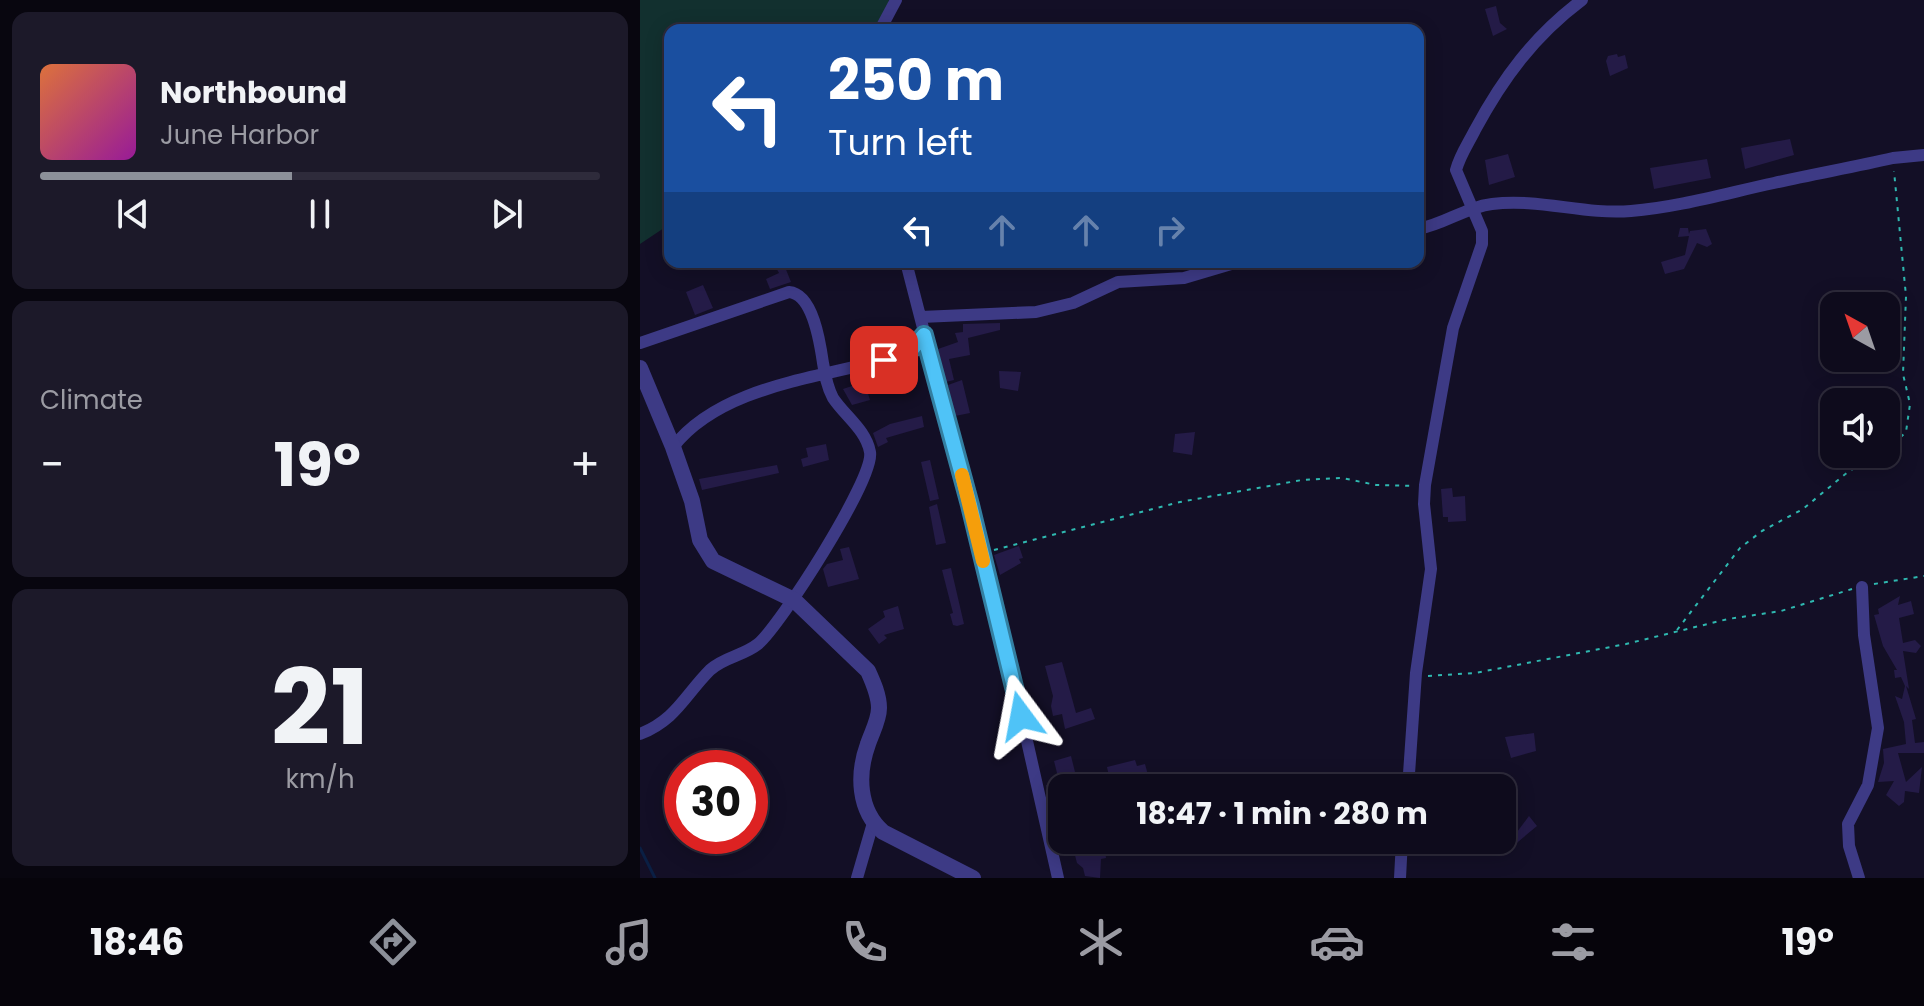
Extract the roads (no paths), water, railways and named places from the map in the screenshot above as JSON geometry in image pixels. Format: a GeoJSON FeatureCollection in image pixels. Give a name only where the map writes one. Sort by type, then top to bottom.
{"type":"FeatureCollection","features":[{"type":"Feature","properties":{"kind":"street"},"geometry":{"type":"LineString","coordinates":[[883,24],[896,0]]}},
{"type":"Feature","properties":{"kind":"street"},"geometry":{"type":"LineString","coordinates":[[1409,774],[1416,673],[1431,569],[1425,485],[1453,328],[1482,244],[1482,231],[1457,177],[1458,162],[1496,92],[1525,50],[1582,0]]}},
{"type":"Feature","properties":{"kind":"street"},"geometry":{"type":"LineString","coordinates":[[1424,228],[1442,223],[1472,207],[1505,202],[1558,204],[1593,212],[1631,211],[1893,158],[1924,155]]}},
{"type":"Feature","properties":{"kind":"street"},"geometry":{"type":"LineString","coordinates":[[908,268],[981,553],[1058,878]]}},
{"type":"Feature","properties":{"kind":"street"},"geometry":{"type":"LineString","coordinates":[[921,317],[1036,312],[1073,303],[1118,282],[1184,278],[1218,268]]}},
{"type":"Feature","properties":{"kind":"street"},"geometry":{"type":"LineString","coordinates":[[640,343],[775,296],[797,293],[804,298],[809,312],[833,398],[862,433],[870,453],[870,462],[855,497],[794,600],[757,645],[722,661],[673,714],[658,727],[640,734]]}},
{"type":"Feature","properties":{"kind":"street"},"geometry":{"type":"LineString","coordinates":[[673,447],[701,421],[732,401],[903,354],[924,335]]}},
{"type":"Feature","properties":{"kind":"street"},"geometry":{"type":"LineString","coordinates":[[640,368],[692,501],[700,540],[713,561],[794,600],[868,671],[875,685],[879,707],[862,770],[862,798],[873,823],[883,832],[973,878]]}},
{"type":"Feature","properties":{"kind":"street"},"geometry":{"type":"LineString","coordinates":[[1859,878],[1849,846],[1848,824],[1868,785],[1878,728],[1864,635],[1862,587]]}},
{"type":"Feature","properties":{"kind":"street"},"geometry":{"type":"LineString","coordinates":[[857,878],[873,823]]}},
{"type":"Feature","properties":{"kind":"street"},"geometry":{"type":"LineString","coordinates":[[1400,878],[1401,854]]}},
{"type":"Feature","properties":{"kind":"waterway"},"geometry":{"type":"LineString","coordinates":[[640,848],[655,878]]}}]}
